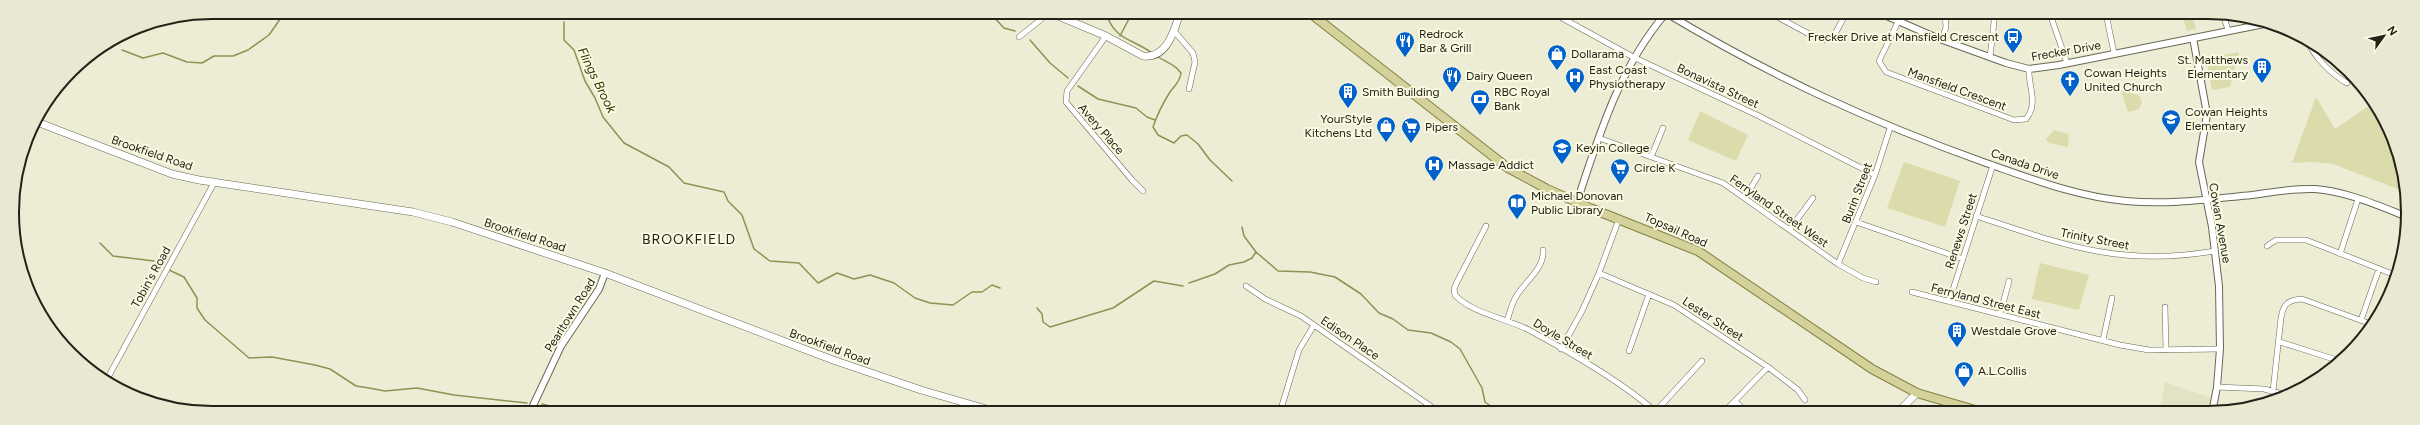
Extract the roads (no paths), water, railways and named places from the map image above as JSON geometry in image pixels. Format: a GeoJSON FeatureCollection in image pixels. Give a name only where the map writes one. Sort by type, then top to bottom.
{"type":"FeatureCollection","features":[{"type":"Feature","properties":{"kind":"main road"},"geometry":{"type":"LineString","coordinates":[[1065,19],[1106,36],[1143,56],[1149,57],[1161,52],[1174,31],[1178,19]]}},
{"type":"Feature","properties":{"kind":"main road","name":"Topsail Road"},"geometry":{"type":"LineString","coordinates":[[1318,19],[1494,158],[1547,189],[1698,251],[1872,369],[1917,393],[1961,406]]}},
{"type":"Feature","properties":{"kind":"main road","name":"Brookfield Road"},"geometry":{"type":"LineString","coordinates":[[41,124],[172,174],[214,183],[413,212],[452,222],[605,273],[812,353],[921,390],[976,406]]}},
{"type":"Feature","properties":{"kind":"main road"},"geometry":{"type":"LineString","coordinates":[[1904,406],[1917,393]]}},
{"type":"Feature","properties":{"kind":"street"},"geometry":{"type":"LineString","coordinates":[[1019,37],[1042,19]]}},
{"type":"Feature","properties":{"kind":"street","name":"Bonavista Street"},"geometry":{"type":"LineString","coordinates":[[1564,19],[1633,57],[1759,116],[1875,175]]}},
{"type":"Feature","properties":{"kind":"street"},"geometry":{"type":"LineString","coordinates":[[1577,202],[1611,104],[1633,57],[1661,19]]}},
{"type":"Feature","properties":{"kind":"street","name":"Canada Drive"},"geometry":{"type":"LineString","coordinates":[[1677,19],[1791,83],[1890,128],[2074,192],[2100,198],[2156,203],[2206,200],[2293,189],[2317,190],[2358,199],[2401,215]]}},
{"type":"Feature","properties":{"kind":"street"},"geometry":{"type":"LineString","coordinates":[[1781,19],[1813,36],[1827,40],[1835,34],[1843,19]]}},
{"type":"Feature","properties":{"kind":"street","name":"Frecker Drive"},"geometry":{"type":"LineString","coordinates":[[1892,19],[1942,40],[2029,69],[2067,63],[2255,25]]}},
{"type":"Feature","properties":{"kind":"street"},"geometry":{"type":"LineString","coordinates":[[1942,40],[1946,27],[1945,19]]}},
{"type":"Feature","properties":{"kind":"street"},"geometry":{"type":"LineString","coordinates":[[1990,57],[1994,19]]}},
{"type":"Feature","properties":{"kind":"street"},"geometry":{"type":"LineString","coordinates":[[2052,19],[2067,63]]}},
{"type":"Feature","properties":{"kind":"street"},"geometry":{"type":"LineString","coordinates":[[2107,19],[2114,53]]}},
{"type":"Feature","properties":{"kind":"street"},"geometry":{"type":"LineString","coordinates":[[2225,20],[2228,30]]}},
{"type":"Feature","properties":{"kind":"street","name":"Mansfield Crescent"},"geometry":{"type":"LineString","coordinates":[[1898,22],[1879,61],[1886,72],[2014,120],[2026,119],[2031,113],[2033,103],[2029,69]]}},
{"type":"Feature","properties":{"kind":"street"},"geometry":{"type":"LineString","coordinates":[[1174,31],[1194,57],[1190,89]]}},
{"type":"Feature","properties":{"kind":"street","name":"Avery Place"},"geometry":{"type":"LineString","coordinates":[[1106,36],[1067,91],[1066,102],[1127,175],[1143,191]]}},
{"type":"Feature","properties":{"kind":"street","name":"Cowan Avenue"},"geometry":{"type":"LineString","coordinates":[[2193,38],[2207,114],[2199,162],[2215,251],[2219,286],[2220,348],[2217,387],[2213,406]]}},
{"type":"Feature","properties":{"kind":"street"},"geometry":{"type":"LineString","coordinates":[[2315,52],[2338,79],[2347,83]]}},
{"type":"Feature","properties":{"kind":"street"},"geometry":{"type":"LineString","coordinates":[[1652,157],[1663,128]]}},
{"type":"Feature","properties":{"kind":"street","name":"Burin Street"},"geometry":{"type":"LineString","coordinates":[[1838,264],[1875,175],[1890,128]]}},
{"type":"Feature","properties":{"kind":"street","name":"Ferryland Street West"},"geometry":{"type":"LineString","coordinates":[[1599,138],[1723,183],[1838,264],[1863,278],[1876,282]]}},
{"type":"Feature","properties":{"kind":"street","name":"Renews Street"},"geometry":{"type":"LineString","coordinates":[[1949,302],[1993,165]]}},
{"type":"Feature","properties":{"kind":"street"},"geometry":{"type":"LineString","coordinates":[[1745,198],[1758,176]]}},
{"type":"Feature","properties":{"kind":"street","name":"Tobin's Road"},"geometry":{"type":"LineString","coordinates":[[109,376],[214,183]]}},
{"type":"Feature","properties":{"kind":"street"},"geometry":{"type":"LineString","coordinates":[[1790,229],[1813,198]]}},
{"type":"Feature","properties":{"kind":"street"},"geometry":{"type":"LineString","coordinates":[[2340,254],[2358,199]]}},
{"type":"Feature","properties":{"kind":"street","name":"Trinity Street"},"geometry":{"type":"LineString","coordinates":[[1976,216],[2046,240],[2098,252],[2136,257],[2175,256],[2215,251]]}},
{"type":"Feature","properties":{"kind":"street"},"geometry":{"type":"LineString","coordinates":[[1561,349],[1582,311],[1599,273],[1619,219]]}},
{"type":"Feature","properties":{"kind":"street"},"geometry":{"type":"LineString","coordinates":[[1856,222],[1963,259]]}},
{"type":"Feature","properties":{"kind":"street","name":"Doyle Street"},"geometry":{"type":"LineString","coordinates":[[1486,226],[1454,288],[1454,295],[1466,304],[1527,329],[1635,394],[1649,406]]}},
{"type":"Feature","properties":{"kind":"street"},"geometry":{"type":"LineString","coordinates":[[2267,246],[2276,240],[2306,240],[2391,274]]}},
{"type":"Feature","properties":{"kind":"street"},"geometry":{"type":"LineString","coordinates":[[1507,321],[1517,295],[1544,257],[1543,250]]}},
{"type":"Feature","properties":{"kind":"street"},"geometry":{"type":"LineString","coordinates":[[2361,320],[2379,269]]}},
{"type":"Feature","properties":{"kind":"street","name":"Pearltown Road"},"geometry":{"type":"LineString","coordinates":[[533,406],[562,346],[599,290],[605,273]]}},
{"type":"Feature","properties":{"kind":"street","name":"Lester Street"},"geometry":{"type":"LineString","coordinates":[[1599,273],[1674,305],[1768,367],[1798,390],[1805,400]]}},
{"type":"Feature","properties":{"kind":"street"},"geometry":{"type":"LineString","coordinates":[[2000,315],[2009,281]]}},
{"type":"Feature","properties":{"kind":"street","name":"Edison Place"},"geometry":{"type":"LineString","coordinates":[[1246,286],[1265,299],[1314,325],[1430,406]]}},
{"type":"Feature","properties":{"kind":"street","name":"Ferryland Street East"},"geometry":{"type":"LineString","coordinates":[[1912,292],[2000,315],[2149,350],[2220,348]]}},
{"type":"Feature","properties":{"kind":"street"},"geometry":{"type":"LineString","coordinates":[[1629,351],[1649,294]]}},
{"type":"Feature","properties":{"kind":"street"},"geometry":{"type":"LineString","coordinates":[[2103,340],[2112,298]]}},
{"type":"Feature","properties":{"kind":"street"},"geometry":{"type":"LineString","coordinates":[[2273,391],[2280,342],[2282,308],[2291,300],[2302,298],[2366,322]]}},
{"type":"Feature","properties":{"kind":"street"},"geometry":{"type":"LineString","coordinates":[[2165,307],[2166,350]]}},
{"type":"Feature","properties":{"kind":"street"},"geometry":{"type":"LineString","coordinates":[[1282,406],[1300,350],[1314,325]]}},
{"type":"Feature","properties":{"kind":"street"},"geometry":{"type":"LineString","coordinates":[[2280,342],[2334,359]]}},
{"type":"Feature","properties":{"kind":"street"},"geometry":{"type":"LineString","coordinates":[[1661,406],[1702,361]]}},
{"type":"Feature","properties":{"kind":"street"},"geometry":{"type":"LineString","coordinates":[[1730,406],[1768,367]]}},
{"type":"Feature","properties":{"kind":"street"},"geometry":{"type":"LineString","coordinates":[[2217,387],[2278,393]]}},
{"type":"Feature","properties":{"kind":"street"},"geometry":{"type":"LineString","coordinates":[[1735,401],[1740,406]]}},
{"type":"Feature","properties":{"kind":"waterway"},"geometry":{"type":"LineString","coordinates":[[122,50],[143,58],[163,53],[187,62],[202,63],[214,56],[233,56],[248,50],[269,35],[280,19]]}},
{"type":"Feature","properties":{"kind":"waterway"},"geometry":{"type":"LineString","coordinates":[[996,19],[1004,28],[1015,31]]}},
{"type":"Feature","properties":{"kind":"waterway"},"geometry":{"type":"LineString","coordinates":[[1109,19],[1114,29],[1119,34],[1152,53]]}},
{"type":"Feature","properties":{"kind":"waterway"},"geometry":{"type":"LineString","coordinates":[[1120,36],[1129,19]]}},
{"type":"Feature","properties":{"kind":"waterway","name":"Flings Brook"},"geometry":{"type":"LineString","coordinates":[[564,22],[564,40],[574,50],[585,81],[595,98],[603,117],[624,143],[669,167],[684,183],[724,192],[728,201],[742,215],[754,249],[770,261],[799,263],[818,283],[837,273],[854,279],[870,275],[894,283],[915,298],[930,303],[953,305],[972,292],[982,292],[992,285],[1000,288]]}},
{"type":"Feature","properties":{"kind":"waterway"},"geometry":{"type":"LineString","coordinates":[[1030,40],[1050,63],[1068,78]]}},
{"type":"Feature","properties":{"kind":"waterway"},"geometry":{"type":"LineString","coordinates":[[1157,56],[1173,65],[1181,73],[1178,81],[1170,92],[1156,118],[1153,127],[1158,135],[1174,143],[1181,136],[1187,135],[1198,144],[1210,160],[1232,181]]}},
{"type":"Feature","properties":{"kind":"waterway"},"geometry":{"type":"LineString","coordinates":[[1078,86],[1098,99],[1136,108],[1147,117],[1155,120]]}},
{"type":"Feature","properties":{"kind":"waterway"},"geometry":{"type":"LineString","coordinates":[[1242,227],[1244,236],[1256,252],[1278,271],[1310,272],[1335,277],[1361,294],[1379,313],[1393,319],[1408,330],[1431,333],[1451,342],[1460,349],[1482,388],[1485,402],[1491,406]]}},
{"type":"Feature","properties":{"kind":"waterway"},"geometry":{"type":"LineString","coordinates":[[100,243],[113,256],[154,261]]}},
{"type":"Feature","properties":{"kind":"waterway","name":"Flings Brook"},"geometry":{"type":"LineString","coordinates":[[1189,283],[1215,274],[1229,265],[1244,262],[1252,258],[1256,252]]}},
{"type":"Feature","properties":{"kind":"waterway"},"geometry":{"type":"LineString","coordinates":[[169,270],[184,277],[197,298],[197,308],[205,320],[249,358],[272,357],[315,365],[330,369],[356,386],[385,391],[417,388],[454,395],[527,403]]}},
{"type":"Feature","properties":{"kind":"waterway","name":"Flings Brook"},"geometry":{"type":"LineString","coordinates":[[1037,308],[1042,314],[1043,322],[1050,327],[1113,308],[1154,281],[1183,286]]}},
{"type":"Feature","properties":{"kind":"waterway"},"geometry":{"type":"LineString","coordinates":[[542,404],[550,406]]}},
{"type":"Feature","properties":{"kind":"place","name":"Frecker Drive at Mansfield Crescent"},"geometry":{"type":"Point","coordinates":[2013,54]}},
{"type":"Feature","properties":{"kind":"place","name":"Redrock Bar & Grill"},"geometry":{"type":"Point","coordinates":[1405,58]}},
{"type":"Feature","properties":{"kind":"place","name":"Dollarama"},"geometry":{"type":"Point","coordinates":[1557,71]}},
{"type":"Feature","properties":{"kind":"place","name":"St. Matthews Elementary"},"geometry":{"type":"Point","coordinates":[2262,84]}},
{"type":"Feature","properties":{"kind":"place","name":"Dairy Queen"},"geometry":{"type":"Point","coordinates":[1452,93]}},
{"type":"Feature","properties":{"kind":"place","name":"East Coast Physiotherapy"},"geometry":{"type":"Point","coordinates":[1575,94]}},
{"type":"Feature","properties":{"kind":"place","name":"Cowan Heights United Church"},"geometry":{"type":"Point","coordinates":[2070,97]}},
{"type":"Feature","properties":{"kind":"place","name":"Smith Building"},"geometry":{"type":"Point","coordinates":[1348,109]}},
{"type":"Feature","properties":{"kind":"place","name":"RBC Royal Bank"},"geometry":{"type":"Point","coordinates":[1480,116]}},
{"type":"Feature","properties":{"kind":"place","name":"Cowan Heights Elementary"},"geometry":{"type":"Point","coordinates":[2171,136]}},
{"type":"Feature","properties":{"kind":"place","name":"YourStyle Kitchens Ltd"},"geometry":{"type":"Point","coordinates":[1386,143]}},
{"type":"Feature","properties":{"kind":"place","name":"Pipers"},"geometry":{"type":"Point","coordinates":[1411,144]}},
{"type":"Feature","properties":{"kind":"place","name":"Keyin College"},"geometry":{"type":"Point","coordinates":[1562,165]}},
{"type":"Feature","properties":{"kind":"place","name":"Massage Addict"},"geometry":{"type":"Point","coordinates":[1434,182]}},
{"type":"Feature","properties":{"kind":"place","name":"Circle K"},"geometry":{"type":"Point","coordinates":[1620,185]}},
{"type":"Feature","properties":{"kind":"place","name":"Michael Donovan Public Library"},"geometry":{"type":"Point","coordinates":[1517,220]}},
{"type":"Feature","properties":{"kind":"place","name":"Westdale Grove"},"geometry":{"type":"Point","coordinates":[1957,348]}},
{"type":"Feature","properties":{"kind":"place","name":"A.L.Collis"},"geometry":{"type":"Point","coordinates":[1964,388]}},
{"type":"Feature","properties":{"kind":"district","name":"BROOKFIELD"},"geometry":{"type":"Point","coordinates":[689,239]}}]}
